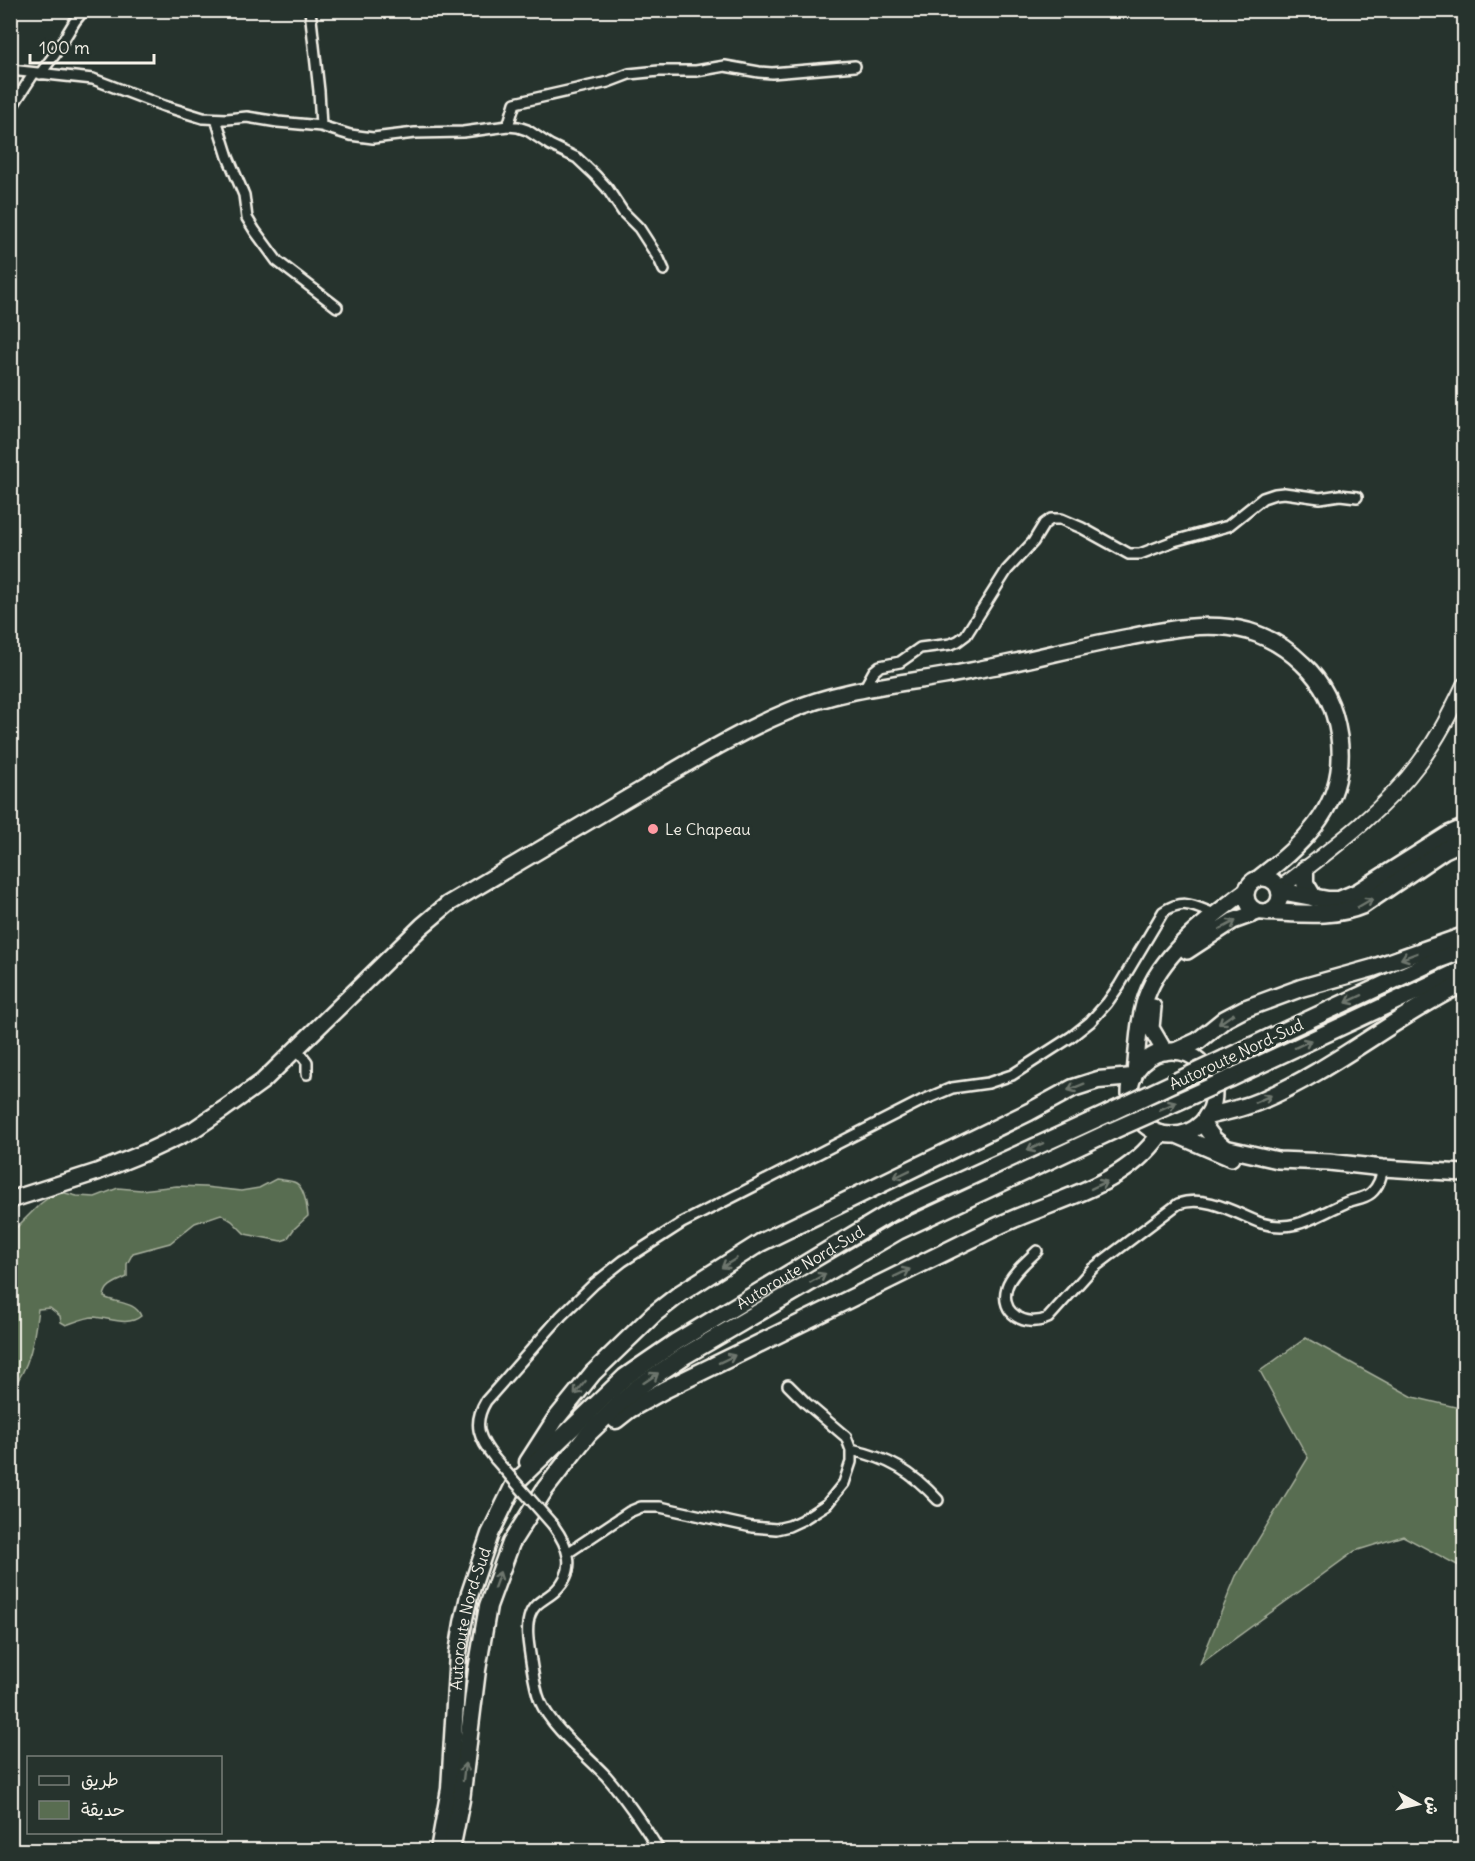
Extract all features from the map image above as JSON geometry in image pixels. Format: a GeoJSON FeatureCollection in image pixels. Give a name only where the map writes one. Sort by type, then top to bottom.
{"type":"FeatureCollection","features":[{"type":"Feature","properties":{"kind":"highway"},"geometry":{"type":"LineString","coordinates":[[1273,884],[1314,898],[1339,900],[1348,897],[1450,834],[1464,828]]}},
{"type":"Feature","properties":{"kind":"highway"},"geometry":{"type":"LineString","coordinates":[[1263,912],[1331,914],[1352,910],[1363,905],[1444,850],[1464,841]]}},
{"type":"Feature","properties":{"kind":"highway"},"geometry":{"type":"LineString","coordinates":[[1305,869],[1305,883],[1314,898]]}},
{"type":"Feature","properties":{"kind":"highway"},"geometry":{"type":"LineString","coordinates":[[1170,1051],[1198,1041],[1225,1019],[1244,1009],[1301,988],[1372,968],[1464,936]]}},
{"type":"Feature","properties":{"kind":"highway","name":"Autoroute Nord-Sud"},"geometry":{"type":"LineString","coordinates":[[439,1851],[450,1789],[455,1690],[462,1623],[490,1534],[515,1483],[626,1377],[676,1342],[888,1214],[1437,960],[1464,950]]}},
{"type":"Feature","properties":{"kind":"highway","name":"Autoroute Nord-Sud"},"geometry":{"type":"LineString","coordinates":[[451,1851],[461,1800],[477,1670],[488,1606],[511,1543],[545,1489],[588,1434],[635,1389],[684,1356],[898,1231],[1464,969]]}},
{"type":"Feature","properties":{"kind":"highway"},"geometry":{"type":"LineString","coordinates":[[1205,1119],[1268,1098],[1316,1072],[1464,983]]}},
{"type":"Feature","properties":{"kind":"highway"},"geometry":{"type":"LineString","coordinates":[[515,1483],[555,1420],[593,1373],[654,1314],[681,1293],[760,1243],[1029,1112],[1072,1088],[1098,1080],[1134,1075]]}},
{"type":"Feature","properties":{"kind":"highway"},"geometry":{"type":"LineString","coordinates":[[545,1489],[593,1438],[630,1409],[664,1390],[1012,1219],[1102,1184],[1174,1136]]}},
{"type":"Feature","properties":{"kind":"main road"},"geometry":{"type":"LineString","coordinates":[[10,1200],[97,1172],[193,1130],[263,1081],[422,926],[448,904],[727,741],[790,710],[825,698],[864,689],[1002,665],[1082,646],[1161,631],[1226,627],[1249,631],[1283,648],[1308,668],[1321,684],[1331,705],[1337,726],[1340,748],[1339,767],[1331,800],[1313,829],[1285,858],[1273,884],[1278,904],[1263,912],[1233,921],[1189,949],[1173,968],[1158,993],[1151,1021],[1154,1035],[1170,1051]]}},
{"type":"Feature","properties":{"kind":"main road"},"geometry":{"type":"LineString","coordinates":[[1383,1168],[1271,1167],[1224,1157],[1174,1136],[1153,1131],[1140,1121],[1132,1108],[1130,1092],[1143,1011],[1149,990],[1156,977],[1181,946],[1214,914],[1246,891],[1251,883],[1273,884],[1305,869],[1384,803],[1406,780],[1433,744],[1464,685]]}},
{"type":"Feature","properties":{"kind":"main road"},"geometry":{"type":"LineString","coordinates":[[1246,891],[1248,904],[1263,912]]}},
{"type":"Feature","properties":{"kind":"main road"},"geometry":{"type":"LineString","coordinates":[[1134,1075],[1147,1059],[1170,1051],[1191,1055],[1198,1060],[1208,1071],[1214,1086],[1211,1109],[1205,1119],[1191,1131],[1174,1136],[1143,1155]]}},
{"type":"Feature","properties":{"kind":"main road"},"geometry":{"type":"LineString","coordinates":[[1205,1119],[1219,1144],[1234,1151],[1278,1160],[1464,1173]]}},
{"type":"Feature","properties":{"kind":"street"},"geometry":{"type":"LineString","coordinates":[[10,110],[55,54],[84,10]]}},
{"type":"Feature","properties":{"kind":"street"},"geometry":{"type":"LineString","coordinates":[[310,10],[321,126]]}},
{"type":"Feature","properties":{"kind":"street"},"geometry":{"type":"LineString","coordinates":[[508,126],[515,103],[608,82],[629,74],[689,71],[725,66],[772,73],[855,66]]}},
{"type":"Feature","properties":{"kind":"street"},"geometry":{"type":"LineString","coordinates":[[10,70],[93,79],[203,118],[247,117],[321,126],[350,135],[373,138],[415,133],[463,132],[508,126],[527,130],[550,145],[577,158],[607,188],[623,212],[639,228],[664,270]]}},
{"type":"Feature","properties":{"kind":"street"},"geometry":{"type":"LineString","coordinates":[[216,119],[228,157],[244,195],[247,218],[255,231],[277,261],[338,307]]}},
{"type":"Feature","properties":{"kind":"street"},"geometry":{"type":"LineString","coordinates":[[864,689],[874,671],[880,666],[900,662],[920,648],[951,644],[966,635],[1007,570],[1033,542],[1044,524],[1052,519],[1060,519],[1082,528],[1129,554],[1140,554],[1228,526],[1263,498],[1275,494],[1320,498],[1340,495],[1357,497]]}},
{"type":"Feature","properties":{"kind":"street"},"geometry":{"type":"LineString","coordinates":[[659,1851],[631,1807],[550,1718],[539,1700],[529,1645],[529,1616],[540,1601],[556,1590],[561,1583],[568,1565],[569,1552],[553,1525],[482,1441],[478,1431],[480,1410],[561,1316],[594,1284],[623,1261],[682,1223],[921,1101],[952,1088],[988,1083],[1012,1075],[1061,1044],[1090,1022],[1119,986],[1163,912],[1171,907],[1186,904],[1214,914]]}},
{"type":"Feature","properties":{"kind":"street"},"geometry":{"type":"LineString","coordinates":[[297,1049],[308,1062],[307,1074]]}},
{"type":"Feature","properties":{"kind":"street"},"geometry":{"type":"LineString","coordinates":[[1037,1251],[1010,1280],[1006,1289],[1008,1307],[1021,1320],[1030,1322],[1040,1322],[1048,1318],[1092,1269],[1178,1204],[1194,1200],[1204,1201],[1270,1226],[1292,1226],[1304,1223],[1371,1193],[1379,1182],[1383,1168]]}},
{"type":"Feature","properties":{"kind":"street"},"geometry":{"type":"LineString","coordinates":[[569,1552],[629,1512],[650,1506],[763,1529],[776,1529],[789,1526],[827,1504],[844,1483],[851,1461],[851,1450],[846,1437],[788,1385]]}},
{"type":"Feature","properties":{"kind":"street"},"geometry":{"type":"LineString","coordinates":[[851,1450],[876,1456],[899,1466],[927,1488],[938,1500]]}},
{"type":"Feature","properties":{"kind":"green space"},"geometry":{"type":"Polygon","coordinates":[[[276,1179],[292,1181],[299,1185],[307,1207],[308,1216],[287,1239],[281,1241],[245,1234],[221,1214],[195,1223],[170,1243],[133,1253],[127,1264],[127,1277],[109,1287],[104,1297],[130,1305],[141,1316],[130,1321],[91,1317],[66,1325],[50,1308],[38,1309],[27,1362],[11,1390],[11,1242],[14,1230],[40,1204],[55,1193],[95,1197],[118,1188],[141,1190],[177,1186],[241,1191],[259,1188],[276,1179]]]}},
{"type":"Feature","properties":{"kind":"green space"},"geometry":{"type":"Polygon","coordinates":[[[1306,1338],[1413,1397],[1464,1409],[1464,1615],[1463,1568],[1403,1536],[1355,1551],[1200,1664],[1236,1576],[1308,1458],[1260,1371],[1306,1338]]]}},
{"type":"Feature","properties":{"kind":"place","name":"Le Chapeau"},"geometry":{"type":"Point","coordinates":[653,829]}}]}
